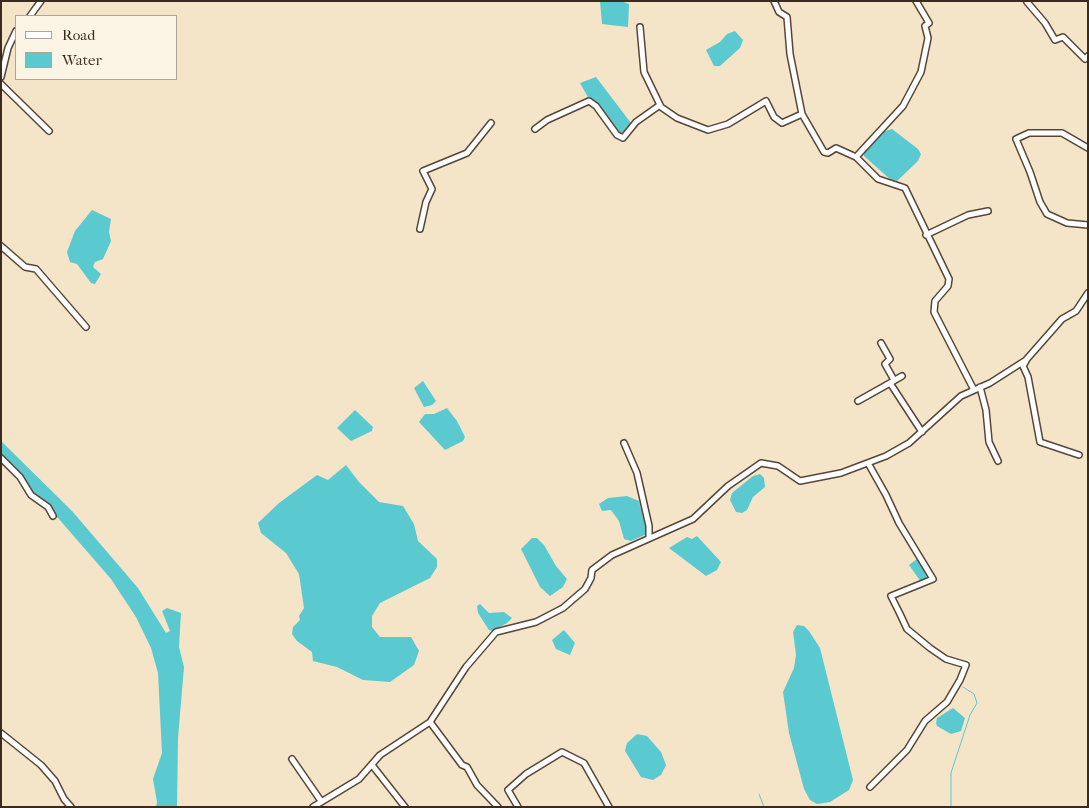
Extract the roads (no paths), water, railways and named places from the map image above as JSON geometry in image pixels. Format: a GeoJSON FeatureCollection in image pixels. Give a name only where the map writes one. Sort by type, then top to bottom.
{"type":"FeatureCollection","features":[{"type":"Feature","properties":{"kind":"street"},"geometry":{"type":"LineString","coordinates":[[31,15],[41,1]]}},
{"type":"Feature","properties":{"kind":"street"},"geometry":{"type":"LineString","coordinates":[[774,1],[779,12],[787,18],[790,54],[802,114],[824,152],[828,154],[836,148],[856,157],[878,179],[905,188],[949,280],[948,286],[935,301],[934,312],[974,390]]}},
{"type":"Feature","properties":{"kind":"street"},"geometry":{"type":"LineString","coordinates":[[856,157],[904,106],[921,72],[928,38],[925,26],[929,23],[916,1]]}},
{"type":"Feature","properties":{"kind":"street"},"geometry":{"type":"LineString","coordinates":[[1028,2],[1046,23],[1056,40],[1063,37],[1084,60],[1088,56]]}},
{"type":"Feature","properties":{"kind":"street"},"geometry":{"type":"LineString","coordinates":[[640,27],[644,72],[660,105],[677,118],[708,130],[728,124],[766,101],[774,117],[782,123],[802,114]]}},
{"type":"Feature","properties":{"kind":"street"},"geometry":{"type":"LineString","coordinates":[[1,78],[8,48],[15,33]]}},
{"type":"Feature","properties":{"kind":"street"},"geometry":{"type":"LineString","coordinates":[[1,84],[49,131]]}},
{"type":"Feature","properties":{"kind":"street"},"geometry":{"type":"LineString","coordinates":[[535,129],[547,120],[589,101],[596,106],[617,135],[623,138],[636,122],[660,105]]}},
{"type":"Feature","properties":{"kind":"street"},"geometry":{"type":"LineString","coordinates":[[420,229],[432,189],[423,171],[467,153],[491,123]]}},
{"type":"Feature","properties":{"kind":"street"},"geometry":{"type":"LineString","coordinates":[[1088,148],[1062,133],[1029,133],[1016,139],[1046,214],[1067,223],[1088,225]]}},
{"type":"Feature","properties":{"kind":"street"},"geometry":{"type":"LineString","coordinates":[[926,235],[968,215],[988,211]]}},
{"type":"Feature","properties":{"kind":"street"},"geometry":{"type":"LineString","coordinates":[[1,246],[25,267],[36,269],[86,327]]}},
{"type":"Feature","properties":{"kind":"street"},"geometry":{"type":"LineString","coordinates":[[1079,455],[1040,442],[1028,377],[1023,366],[1026,360],[1062,319],[1076,311],[1088,293]]}},
{"type":"Feature","properties":{"kind":"street"},"geometry":{"type":"LineString","coordinates":[[881,343],[890,359],[885,364],[892,382],[922,432]]}},
{"type":"Feature","properties":{"kind":"street"},"geometry":{"type":"LineString","coordinates":[[313,807],[359,779],[380,755],[430,722],[466,667],[496,632],[536,622],[563,608],[584,589],[591,578],[592,570],[612,555],[693,519],[728,486],[761,463],[778,466],[800,481],[841,473],[868,463],[909,443],[960,396],[980,387],[1026,360]]}},
{"type":"Feature","properties":{"kind":"street"},"geometry":{"type":"LineString","coordinates":[[858,401],[902,376]]}},
{"type":"Feature","properties":{"kind":"street"},"geometry":{"type":"LineString","coordinates":[[980,387],[986,410],[989,442],[998,461]]}},
{"type":"Feature","properties":{"kind":"street"},"geometry":{"type":"LineString","coordinates":[[624,443],[637,473],[649,526],[649,537]]}},
{"type":"Feature","properties":{"kind":"street"},"geometry":{"type":"LineString","coordinates":[[1,458],[20,477],[31,495],[48,507],[53,516]]}},
{"type":"Feature","properties":{"kind":"street"},"geometry":{"type":"LineString","coordinates":[[868,463],[890,501],[899,523],[933,579],[891,596],[907,628],[946,659],[966,665],[960,680],[947,702],[925,721],[907,750],[870,787]]}},
{"type":"Feature","properties":{"kind":"street"},"geometry":{"type":"LineString","coordinates":[[430,722],[462,765],[467,767],[477,785],[498,807]]}},
{"type":"Feature","properties":{"kind":"street"},"geometry":{"type":"LineString","coordinates":[[1,733],[41,765],[71,807]]}},
{"type":"Feature","properties":{"kind":"street"},"geometry":{"type":"LineString","coordinates":[[518,807],[508,790],[526,774],[562,752],[584,763],[609,807]]}},
{"type":"Feature","properties":{"kind":"street"},"geometry":{"type":"LineString","coordinates":[[292,760],[321,801]]}},
{"type":"Feature","properties":{"kind":"street"},"geometry":{"type":"LineString","coordinates":[[372,765],[405,807]]}},
{"type":"Feature","properties":{"kind":"water"},"geometry":{"type":"Polygon","coordinates":[[[600,1],[621,1],[629,4],[628,27],[602,24],[600,1]]]}},
{"type":"Feature","properties":{"kind":"water"},"geometry":{"type":"Polygon","coordinates":[[[735,31],[743,40],[740,48],[720,66],[714,66],[706,50],[720,42],[727,34],[735,31]]]}},
{"type":"Feature","properties":{"kind":"water"},"geometry":{"type":"Polygon","coordinates":[[[596,77],[631,123],[621,134],[589,99],[580,83],[596,77]]]}},
{"type":"Feature","properties":{"kind":"water"},"geometry":{"type":"Polygon","coordinates":[[[892,129],[918,149],[921,154],[918,161],[897,181],[891,180],[864,156],[864,151],[882,132],[892,129]]]}},
{"type":"Feature","properties":{"kind":"water"},"geometry":{"type":"Polygon","coordinates":[[[92,210],[111,219],[109,232],[111,241],[103,259],[95,262],[93,267],[101,274],[95,284],[91,283],[77,264],[70,262],[67,252],[75,231],[92,210]]]}},
{"type":"Feature","properties":{"kind":"water"},"geometry":{"type":"Polygon","coordinates":[[[423,381],[436,401],[432,405],[424,407],[414,388],[423,381]]]}},
{"type":"Feature","properties":{"kind":"water"},"geometry":{"type":"Polygon","coordinates":[[[447,408],[457,421],[465,437],[463,441],[445,450],[419,422],[425,414],[434,414],[447,408]]]}},
{"type":"Feature","properties":{"kind":"water"},"geometry":{"type":"Polygon","coordinates":[[[355,410],[373,427],[372,431],[351,441],[337,428],[355,410]]]}},
{"type":"Feature","properties":{"kind":"water"},"geometry":{"type":"Polygon","coordinates":[[[1,441],[72,511],[138,588],[166,633],[170,631],[162,611],[167,608],[181,613],[179,647],[184,667],[178,738],[177,807],[156,807],[157,802],[153,779],[162,753],[158,673],[151,648],[136,617],[111,579],[58,518],[36,497],[17,471],[1,456],[1,441]]]}},
{"type":"Feature","properties":{"kind":"water"},"geometry":{"type":"Polygon","coordinates":[[[346,465],[359,482],[379,502],[403,506],[414,524],[418,541],[437,559],[437,567],[430,578],[380,603],[372,616],[372,627],[380,637],[411,637],[419,651],[414,665],[390,682],[363,680],[337,667],[313,661],[312,652],[297,641],[292,634],[293,627],[300,620],[299,616],[304,608],[299,574],[286,553],[261,533],[258,523],[279,503],[317,475],[328,480],[346,465]]]}},
{"type":"Feature","properties":{"kind":"water"},"geometry":{"type":"Polygon","coordinates":[[[760,474],[764,478],[765,487],[753,497],[747,510],[742,513],[736,512],[730,500],[732,493],[753,476],[760,474]]]}},
{"type":"Feature","properties":{"kind":"water"},"geometry":{"type":"Polygon","coordinates":[[[627,496],[639,501],[647,534],[631,541],[624,539],[619,521],[611,510],[602,511],[599,504],[608,498],[627,496]]]}},
{"type":"Feature","properties":{"kind":"water"},"geometry":{"type":"Polygon","coordinates":[[[697,536],[721,562],[717,570],[706,576],[669,548],[687,537],[692,539],[697,536]]]}},
{"type":"Feature","properties":{"kind":"water"},"geometry":{"type":"Polygon","coordinates":[[[532,538],[537,538],[544,545],[556,566],[567,579],[563,587],[550,596],[540,587],[521,549],[532,538]]]}},
{"type":"Feature","properties":{"kind":"water"},"geometry":{"type":"Polygon","coordinates":[[[917,559],[928,574],[921,582],[909,565],[917,559]]]}},
{"type":"Feature","properties":{"kind":"water"},"geometry":{"type":"Polygon","coordinates":[[[480,604],[489,613],[504,612],[512,618],[492,631],[489,630],[478,613],[477,606],[480,604]]]}},
{"type":"Feature","properties":{"kind":"water"},"geometry":{"type":"Polygon","coordinates":[[[797,625],[804,626],[809,631],[820,648],[853,780],[849,790],[830,802],[817,804],[810,800],[804,789],[789,733],[783,692],[794,668],[796,655],[793,632],[797,625]]]}},
{"type":"Feature","properties":{"kind":"water"},"geometry":{"type":"Polygon","coordinates":[[[564,630],[575,643],[570,655],[556,649],[552,640],[564,630]]]}},
{"type":"Feature","properties":{"kind":"water"},"geometry":{"type":"Polygon","coordinates":[[[953,708],[965,718],[961,731],[951,734],[937,726],[936,723],[937,718],[953,708]]]}},
{"type":"Feature","properties":{"kind":"water"},"geometry":{"type":"Polygon","coordinates":[[[637,734],[647,736],[661,752],[666,765],[661,775],[653,780],[641,777],[625,751],[627,743],[637,734]]]}},
{"type":"Feature","properties":{"kind":"waterway"},"geometry":{"type":"LineString","coordinates":[[951,807],[951,773],[970,715],[977,703],[974,694],[963,687]]}},
{"type":"Feature","properties":{"kind":"waterway"},"geometry":{"type":"LineString","coordinates":[[759,794],[764,807]]}}]}
